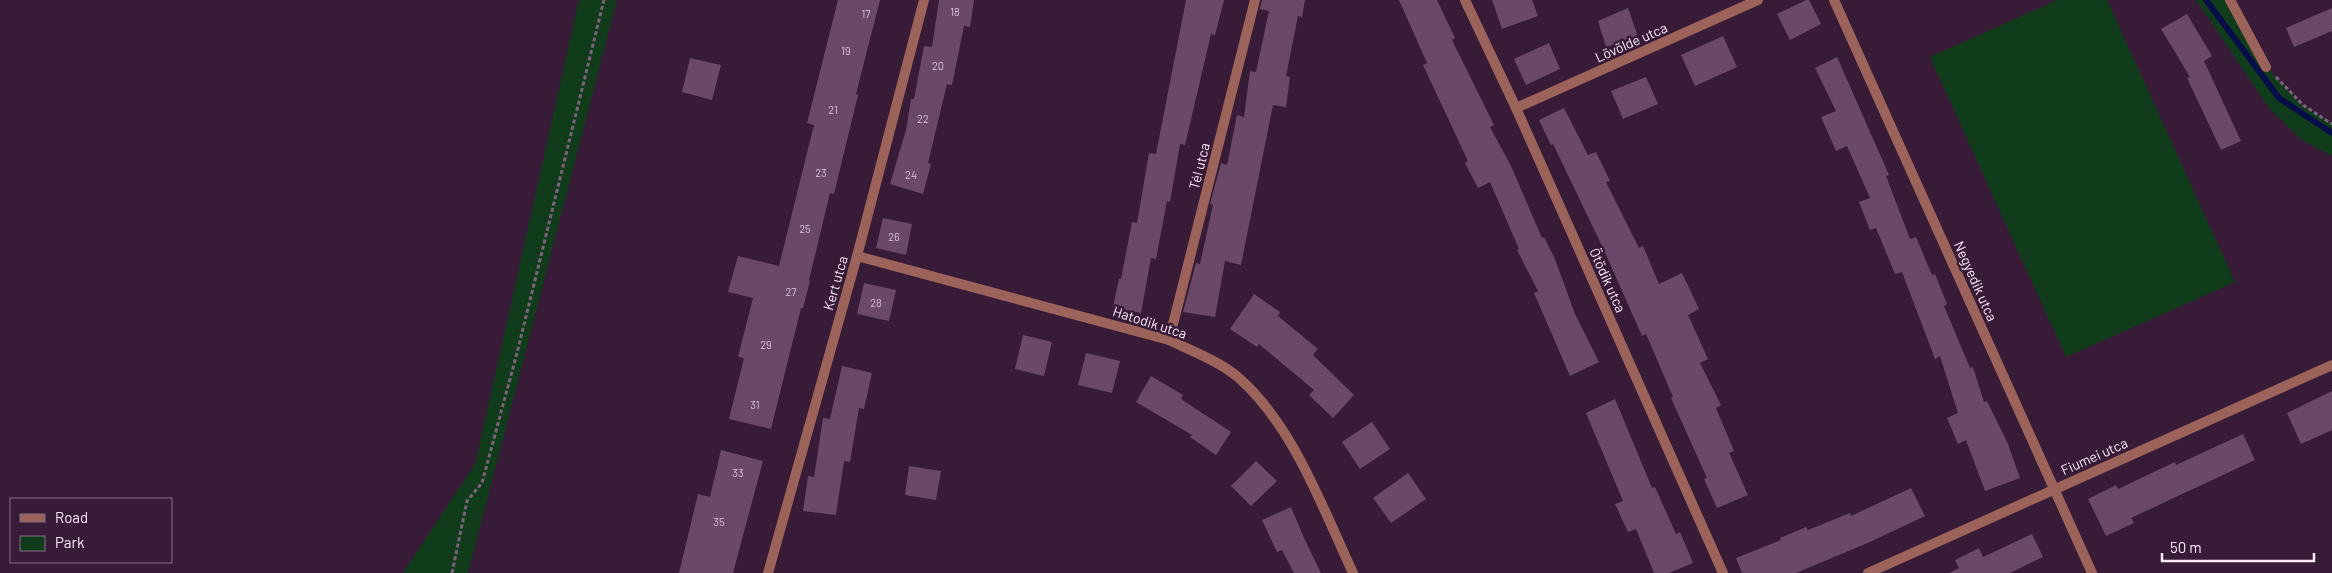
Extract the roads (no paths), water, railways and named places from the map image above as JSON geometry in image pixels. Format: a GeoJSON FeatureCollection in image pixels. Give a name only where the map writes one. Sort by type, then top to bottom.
{"type":"FeatureCollection","features":[{"type":"Feature","properties":{"kind":"street","name":"Kert utca"},"geometry":{"type":"LineString","coordinates":[[768,573],[857,256],[924,0]]}},
{"type":"Feature","properties":{"kind":"street","name":"Tél utca"},"geometry":{"type":"LineString","coordinates":[[1169,340],[1255,0]]}},
{"type":"Feature","properties":{"kind":"street","name":"Ötödik utca"},"geometry":{"type":"LineString","coordinates":[[1465,0],[1516,108],[1723,573]]}},
{"type":"Feature","properties":{"kind":"street","name":"Lövölde utca"},"geometry":{"type":"LineString","coordinates":[[1516,108],[1758,0]]}},
{"type":"Feature","properties":{"kind":"street","name":"Negyedik utca"},"geometry":{"type":"LineString","coordinates":[[1834,0],[2092,573]]}},
{"type":"Feature","properties":{"kind":"street"},"geometry":{"type":"LineString","coordinates":[[2230,0],[2266,67]]}},
{"type":"Feature","properties":{"kind":"street","name":"Hatodik utca"},"geometry":{"type":"LineString","coordinates":[[857,256],[1169,340],[1208,358],[1238,377],[1260,401],[1293,445],[1353,573]]}},
{"type":"Feature","properties":{"kind":"street","name":"Fiumei utca"},"geometry":{"type":"LineString","coordinates":[[1868,573],[2332,365]]}},
{"type":"Feature","properties":{"kind":"waterway"},"geometry":{"type":"LineString","coordinates":[[2206,0],[2279,98],[2332,133]]}}]}
